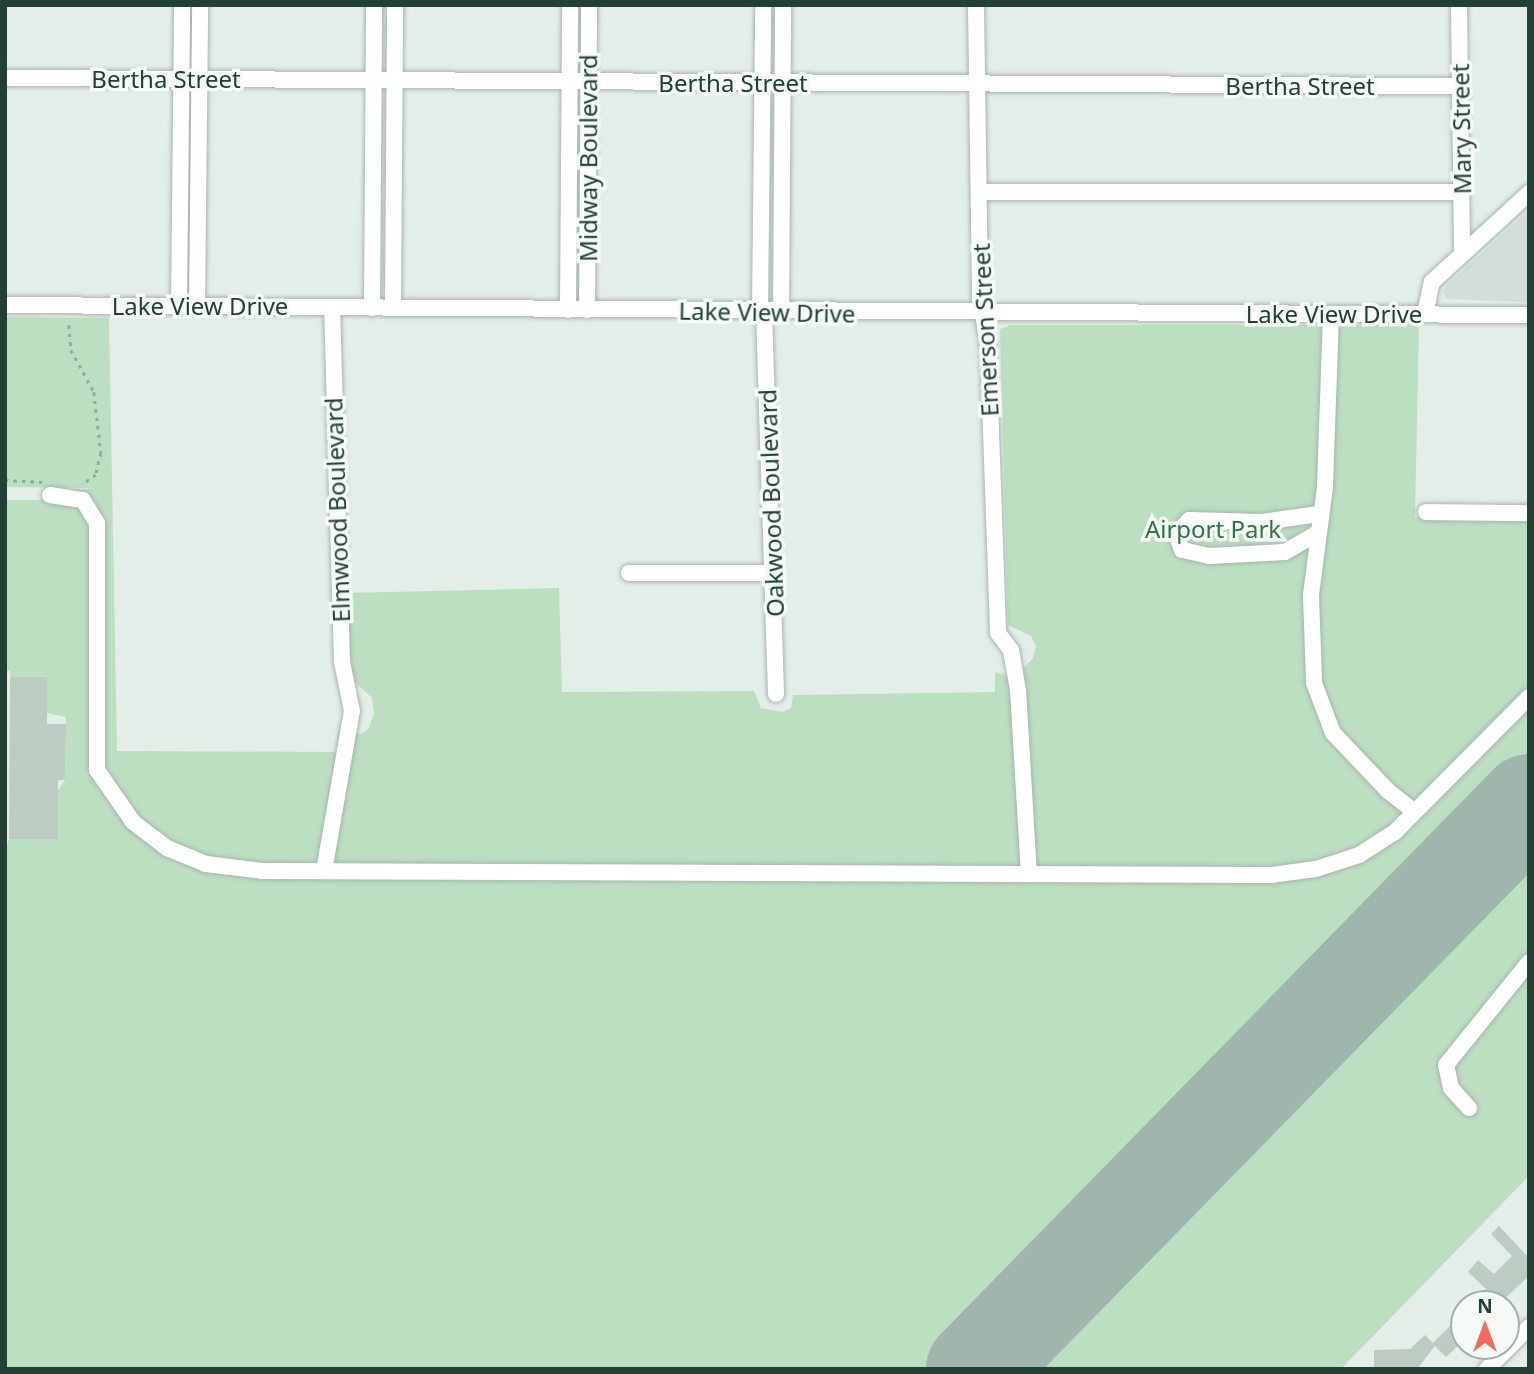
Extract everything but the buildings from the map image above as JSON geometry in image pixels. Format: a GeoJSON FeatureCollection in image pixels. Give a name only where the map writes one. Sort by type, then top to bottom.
{"type":"FeatureCollection","features":[{"type":"Feature","properties":{"kind":"street"},"geometry":{"type":"LineString","coordinates":[[179,306],[182,5]]}},
{"type":"Feature","properties":{"kind":"street"},"geometry":{"type":"LineString","coordinates":[[197,306],[200,5]]}},
{"type":"Feature","properties":{"kind":"street"},"geometry":{"type":"LineString","coordinates":[[372,308],[374,5]]}},
{"type":"Feature","properties":{"kind":"street"},"geometry":{"type":"LineString","coordinates":[[393,308],[395,5]]}},
{"type":"Feature","properties":{"kind":"street","name":"Midway Boulevard"},"geometry":{"type":"LineString","coordinates":[[568,310],[570,5]]}},
{"type":"Feature","properties":{"kind":"street","name":"Midway Boulevard"},"geometry":{"type":"LineString","coordinates":[[587,310],[589,5]]}},
{"type":"Feature","properties":{"kind":"street","name":"Oakwood Boulevard"},"geometry":{"type":"LineString","coordinates":[[763,5],[762,312],[776,694]]}},
{"type":"Feature","properties":{"kind":"street"},"geometry":{"type":"LineString","coordinates":[[781,313],[783,5]]}},
{"type":"Feature","properties":{"kind":"street","name":"Emerson Street"},"geometry":{"type":"LineString","coordinates":[[976,5],[979,192],[998,633],[1011,650],[1018,690],[1028,874]]}},
{"type":"Feature","properties":{"kind":"street","name":"Mary Street"},"geometry":{"type":"LineString","coordinates":[[1459,5],[1462,253]]}},
{"type":"Feature","properties":{"kind":"street","name":"Bertha Street"},"geometry":{"type":"LineString","coordinates":[[5,78],[1460,86]]}},
{"type":"Feature","properties":{"kind":"street"},"geometry":{"type":"LineString","coordinates":[[979,192],[1462,192]]}},
{"type":"Feature","properties":{"kind":"street"},"geometry":{"type":"LineString","coordinates":[[1425,314],[1430,284],[1529,193]]}},
{"type":"Feature","properties":{"kind":"street","name":"Lake View Drive"},"geometry":{"type":"LineString","coordinates":[[5,305],[781,313],[1529,315]]}},
{"type":"Feature","properties":{"kind":"street","name":"Elmwood Boulevard"},"geometry":{"type":"LineString","coordinates":[[324,871],[352,711],[342,662],[332,307]]}},
{"type":"Feature","properties":{"kind":"street"},"geometry":{"type":"LineString","coordinates":[[1331,314],[1325,486],[1316,534],[1312,667],[1321,710],[1347,749],[1414,811]]}},
{"type":"Feature","properties":{"kind":"street"},"geometry":{"type":"LineString","coordinates":[[50,489],[79,497],[96,518],[97,770],[134,822],[167,848],[206,864],[324,871],[1270,875],[1316,869],[1359,855],[1395,832],[1529,697]]}},
{"type":"Feature","properties":{"kind":"street"},"geometry":{"type":"LineString","coordinates":[[1426,512],[1529,513]]}},
{"type":"Feature","properties":{"kind":"street"},"geometry":{"type":"LineString","coordinates":[[1316,534],[1285,552],[1209,556],[1182,550],[1175,534],[1189,520],[1276,522],[1318,514]]}},
{"type":"Feature","properties":{"kind":"street"},"geometry":{"type":"LineString","coordinates":[[629,573],[773,573]]}},
{"type":"Feature","properties":{"kind":"street"},"geometry":{"type":"LineString","coordinates":[[1469,1108],[1451,1088],[1447,1065],[1529,962]]}},
{"type":"Feature","properties":{"kind":"street"},"geometry":{"type":"LineString","coordinates":[[1487,1369],[1529,1327]]}},
{"type":"Feature","properties":{"kind":"path"},"geometry":{"type":"LineString","coordinates":[[69,324],[71,350],[94,392],[101,455],[92,480],[72,483]]}},
{"type":"Feature","properties":{"kind":"path"},"geometry":{"type":"LineString","coordinates":[[5,480],[50,489]]}},
{"type":"Feature","properties":{"kind":"shaded area"},"geometry":{"type":"Polygon","coordinates":[[[1529,210],[1529,302],[1446,299],[1443,291],[1448,284],[1529,210]]]}},
{"type":"Feature","properties":{"kind":"green space","name":"Airport Park"},"geometry":{"type":"Polygon","coordinates":[[[5,317],[109,318],[117,751],[337,752],[338,731],[361,734],[369,728],[374,713],[372,698],[356,683],[349,667],[346,593],[559,588],[562,692],[754,691],[761,708],[782,712],[791,708],[793,695],[995,692],[995,672],[1007,676],[1022,670],[1033,658],[1036,646],[1031,636],[1008,625],[1000,329],[1011,325],[1419,325],[1415,517],[1529,518],[1529,765],[934,1369],[5,1369],[5,851],[9,839],[58,839],[58,790],[65,780],[66,717],[47,713],[46,677],[10,677],[10,671],[5,671],[5,500],[50,500],[50,491],[95,488],[5,487],[5,317]]]}},
{"type":"Feature","properties":{"kind":"green space"},"geometry":{"type":"Polygon","coordinates":[[[1529,852],[1529,1176],[1341,1369],[1024,1369],[1529,852]]]}},
{"type":"Feature","properties":{"kind":"runway"},"geometry":{"type":"LineString","coordinates":[[975,1369],[1529,803]]}}]}
